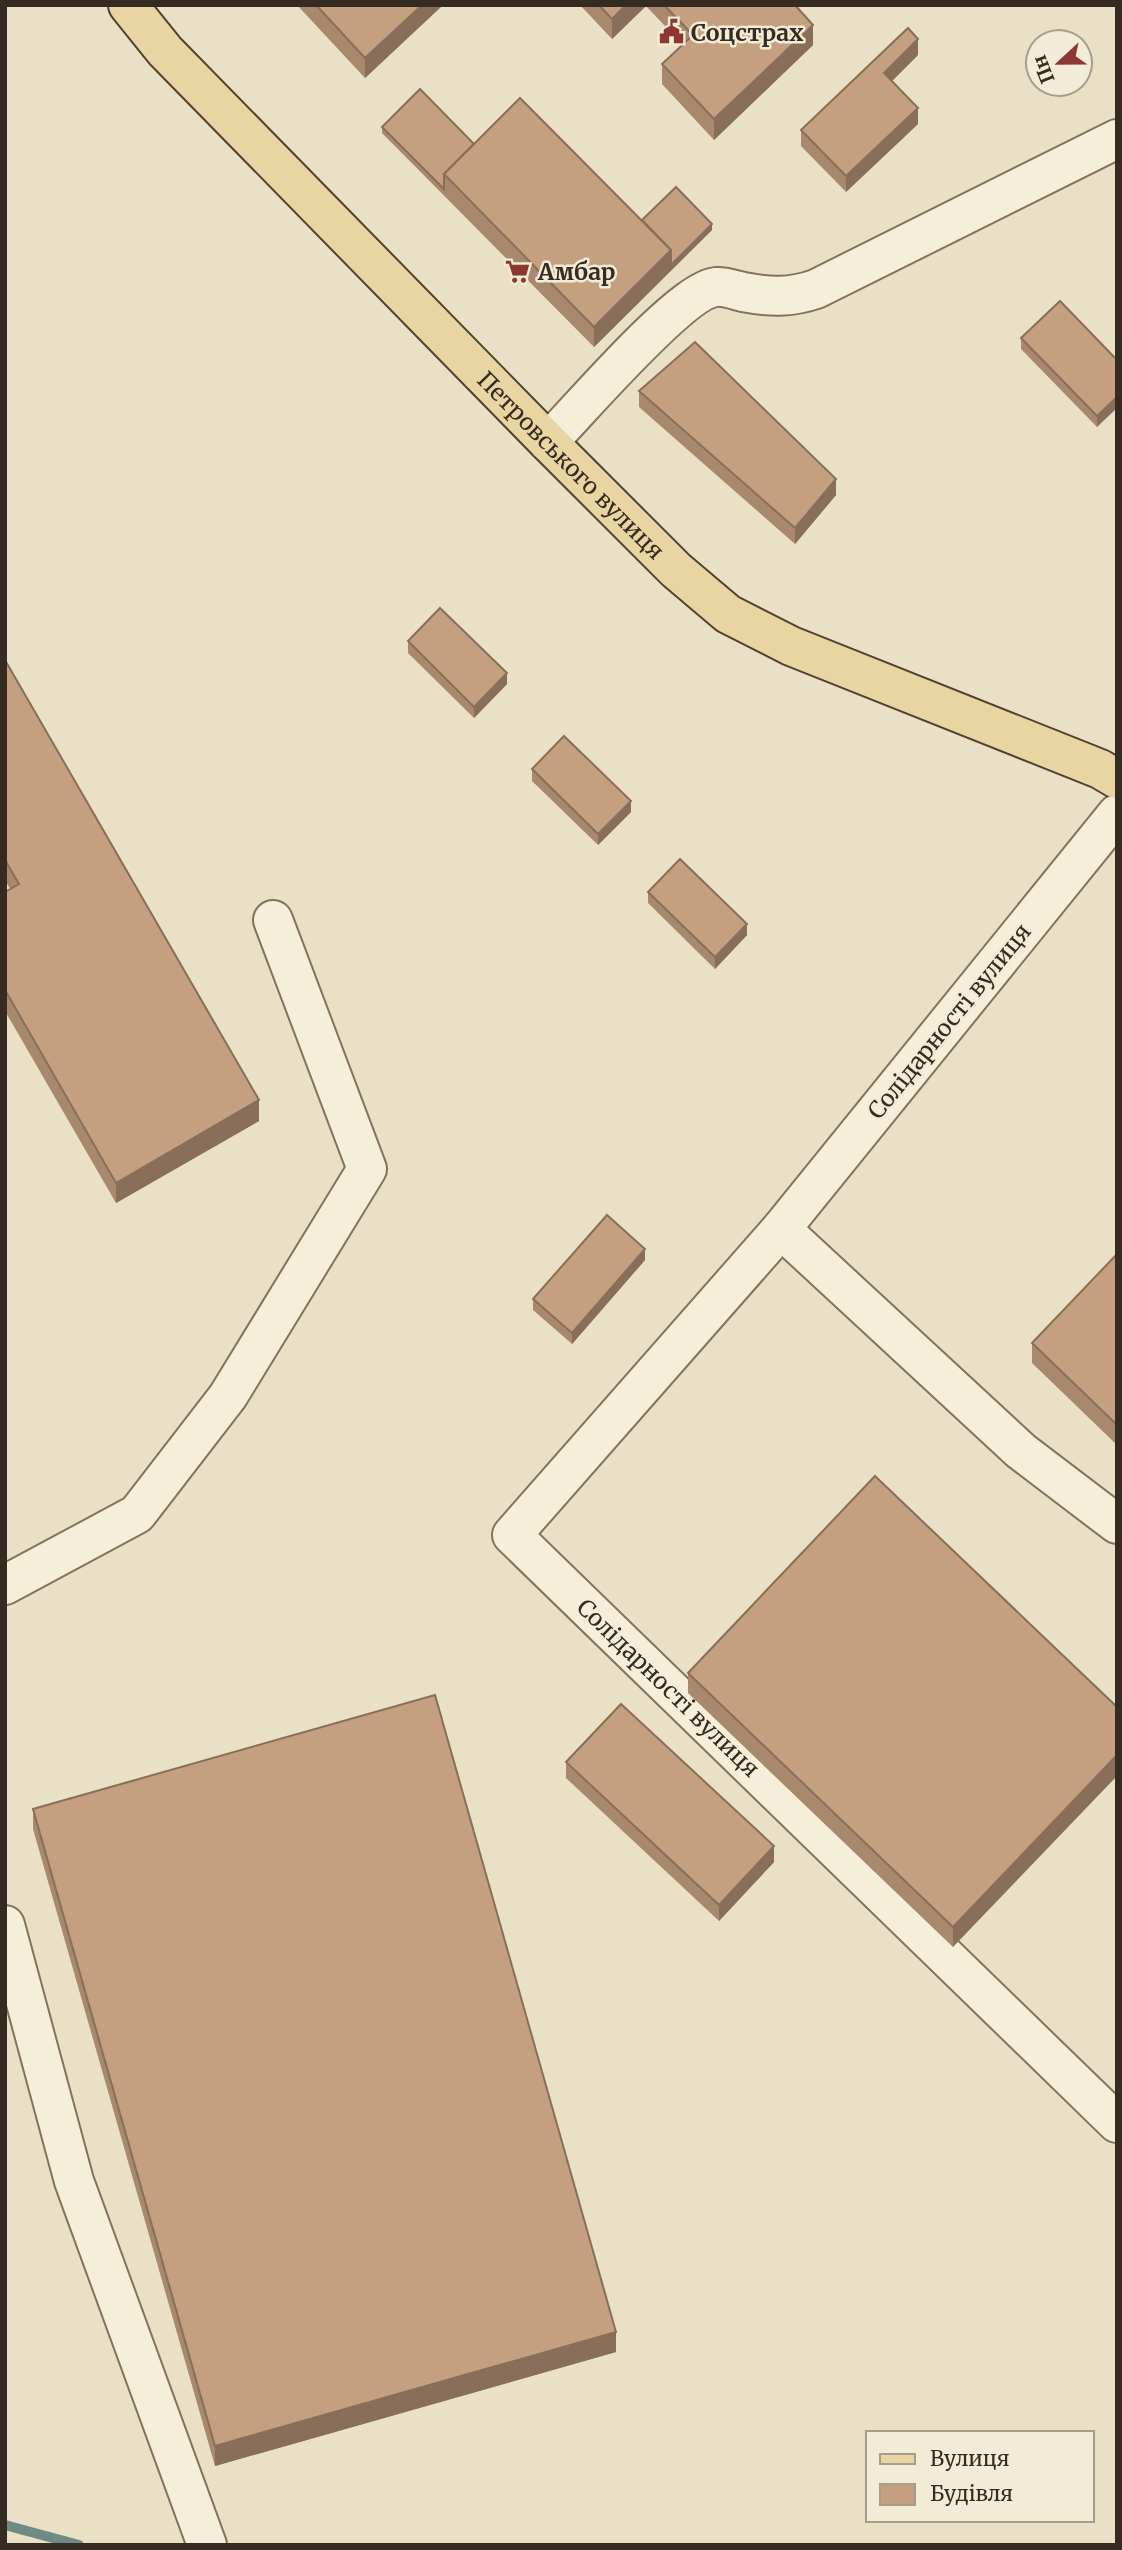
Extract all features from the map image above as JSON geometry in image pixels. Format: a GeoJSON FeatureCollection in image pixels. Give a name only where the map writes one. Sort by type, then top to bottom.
{"type":"FeatureCollection","features":[{"type":"Feature","properties":{"kind":"main road","name":"Петровського вулиця"},"geometry":{"type":"LineString","coordinates":[[128,5],[165,51],[548,442],[676,570],[728,614],[753,629],[1100,769],[1117,779]]}},
{"type":"Feature","properties":{"kind":"street"},"geometry":{"type":"LineString","coordinates":[[548,442],[672,313],[699,293],[717,287],[782,297],[816,289],[1117,139]]}},
{"type":"Feature","properties":{"kind":"street","name":"Солідарності вулиця"},"geometry":{"type":"LineString","coordinates":[[1117,814],[781,1228],[512,1535],[1117,2123]]}},
{"type":"Feature","properties":{"kind":"street"},"geometry":{"type":"LineString","coordinates":[[5,1585],[137,1514],[228,1396],[367,1169],[273,920]]}},
{"type":"Feature","properties":{"kind":"street"},"geometry":{"type":"LineString","coordinates":[[781,1228],[1021,1451],[1117,1524]]}},
{"type":"Feature","properties":{"kind":"street"},"geometry":{"type":"LineString","coordinates":[[5,1925],[74,2181],[207,2545]]}},
{"type":"Feature","properties":{"kind":"building"},"geometry":{"type":"Polygon","coordinates":[[[316,5],[422,5],[365,58],[316,5]]]}},
{"type":"Feature","properties":{"kind":"building"},"geometry":{"type":"Polygon","coordinates":[[[599,5],[626,5],[612,19],[599,5]]]}},
{"type":"Feature","properties":{"kind":"building"},"geometry":{"type":"Polygon","coordinates":[[[664,5],[795,5],[813,25],[714,119],[662,64],[693,35],[664,5]]]}},
{"type":"Feature","properties":{"kind":"building"},"geometry":{"type":"Polygon","coordinates":[[[908,28],[918,39],[884,73],[918,108],[846,176],[801,130],[908,28]]]}},
{"type":"Feature","properties":{"kind":"building"},"geometry":{"type":"Polygon","coordinates":[[[420,89],[474,144],[444,174],[444,189],[382,127],[420,89]]]}},
{"type":"Feature","properties":{"kind":"building"},"geometry":{"type":"Polygon","coordinates":[[[520,98],[671,250],[594,327],[444,174],[520,98]]]}},
{"type":"Feature","properties":{"kind":"building"},"geometry":{"type":"Polygon","coordinates":[[[676,187],[712,224],[671,265],[671,250],[642,220],[676,187]]]}},
{"type":"Feature","properties":{"kind":"building"},"geometry":{"type":"Polygon","coordinates":[[[1060,301],[1117,360],[1117,397],[1097,416],[1021,338],[1060,301]]]}},
{"type":"Feature","properties":{"kind":"building"},"geometry":{"type":"Polygon","coordinates":[[[695,342],[836,479],[795,528],[639,391],[695,342]]]}},
{"type":"Feature","properties":{"kind":"building"},"geometry":{"type":"Polygon","coordinates":[[[440,608],[507,673],[474,707],[408,641],[440,608]]]}},
{"type":"Feature","properties":{"kind":"building"},"geometry":{"type":"Polygon","coordinates":[[[5,660],[259,1100],[116,1183],[5,990],[5,892],[19,884],[5,860],[5,660]]]}},
{"type":"Feature","properties":{"kind":"building"},"geometry":{"type":"Polygon","coordinates":[[[564,736],[631,801],[598,834],[532,769],[564,736]]]}},
{"type":"Feature","properties":{"kind":"building"},"geometry":{"type":"Polygon","coordinates":[[[680,859],[747,924],[715,957],[648,892],[680,859]]]}},
{"type":"Feature","properties":{"kind":"building"},"geometry":{"type":"Polygon","coordinates":[[[607,1215],[645,1249],[572,1333],[533,1299],[607,1215]]]}},
{"type":"Feature","properties":{"kind":"building"},"geometry":{"type":"Polygon","coordinates":[[[1117,1254],[1117,1425],[1032,1343],[1117,1254]]]}},
{"type":"Feature","properties":{"kind":"building"},"geometry":{"type":"Polygon","coordinates":[[[875,1476],[1117,1707],[1117,1755],[953,1927],[688,1673],[875,1476]]]}},
{"type":"Feature","properties":{"kind":"building"},"geometry":{"type":"Polygon","coordinates":[[[435,1695],[616,2332],[215,2446],[33,1809],[435,1695]]]}},
{"type":"Feature","properties":{"kind":"building"},"geometry":{"type":"Polygon","coordinates":[[[621,1704],[774,1846],[719,1905],[566,1762],[621,1704]]]}},
{"type":"Feature","properties":{"kind":"waterway"},"geometry":{"type":"LineString","coordinates":[[5,2525],[79,2545]]}},
{"type":"Feature","properties":{"kind":"place","name":"Соцстрах"},"geometry":{"type":"Point","coordinates":[671,32]}},
{"type":"Feature","properties":{"kind":"place","name":"Амбар"},"geometry":{"type":"Point","coordinates":[518,271]}}]}
